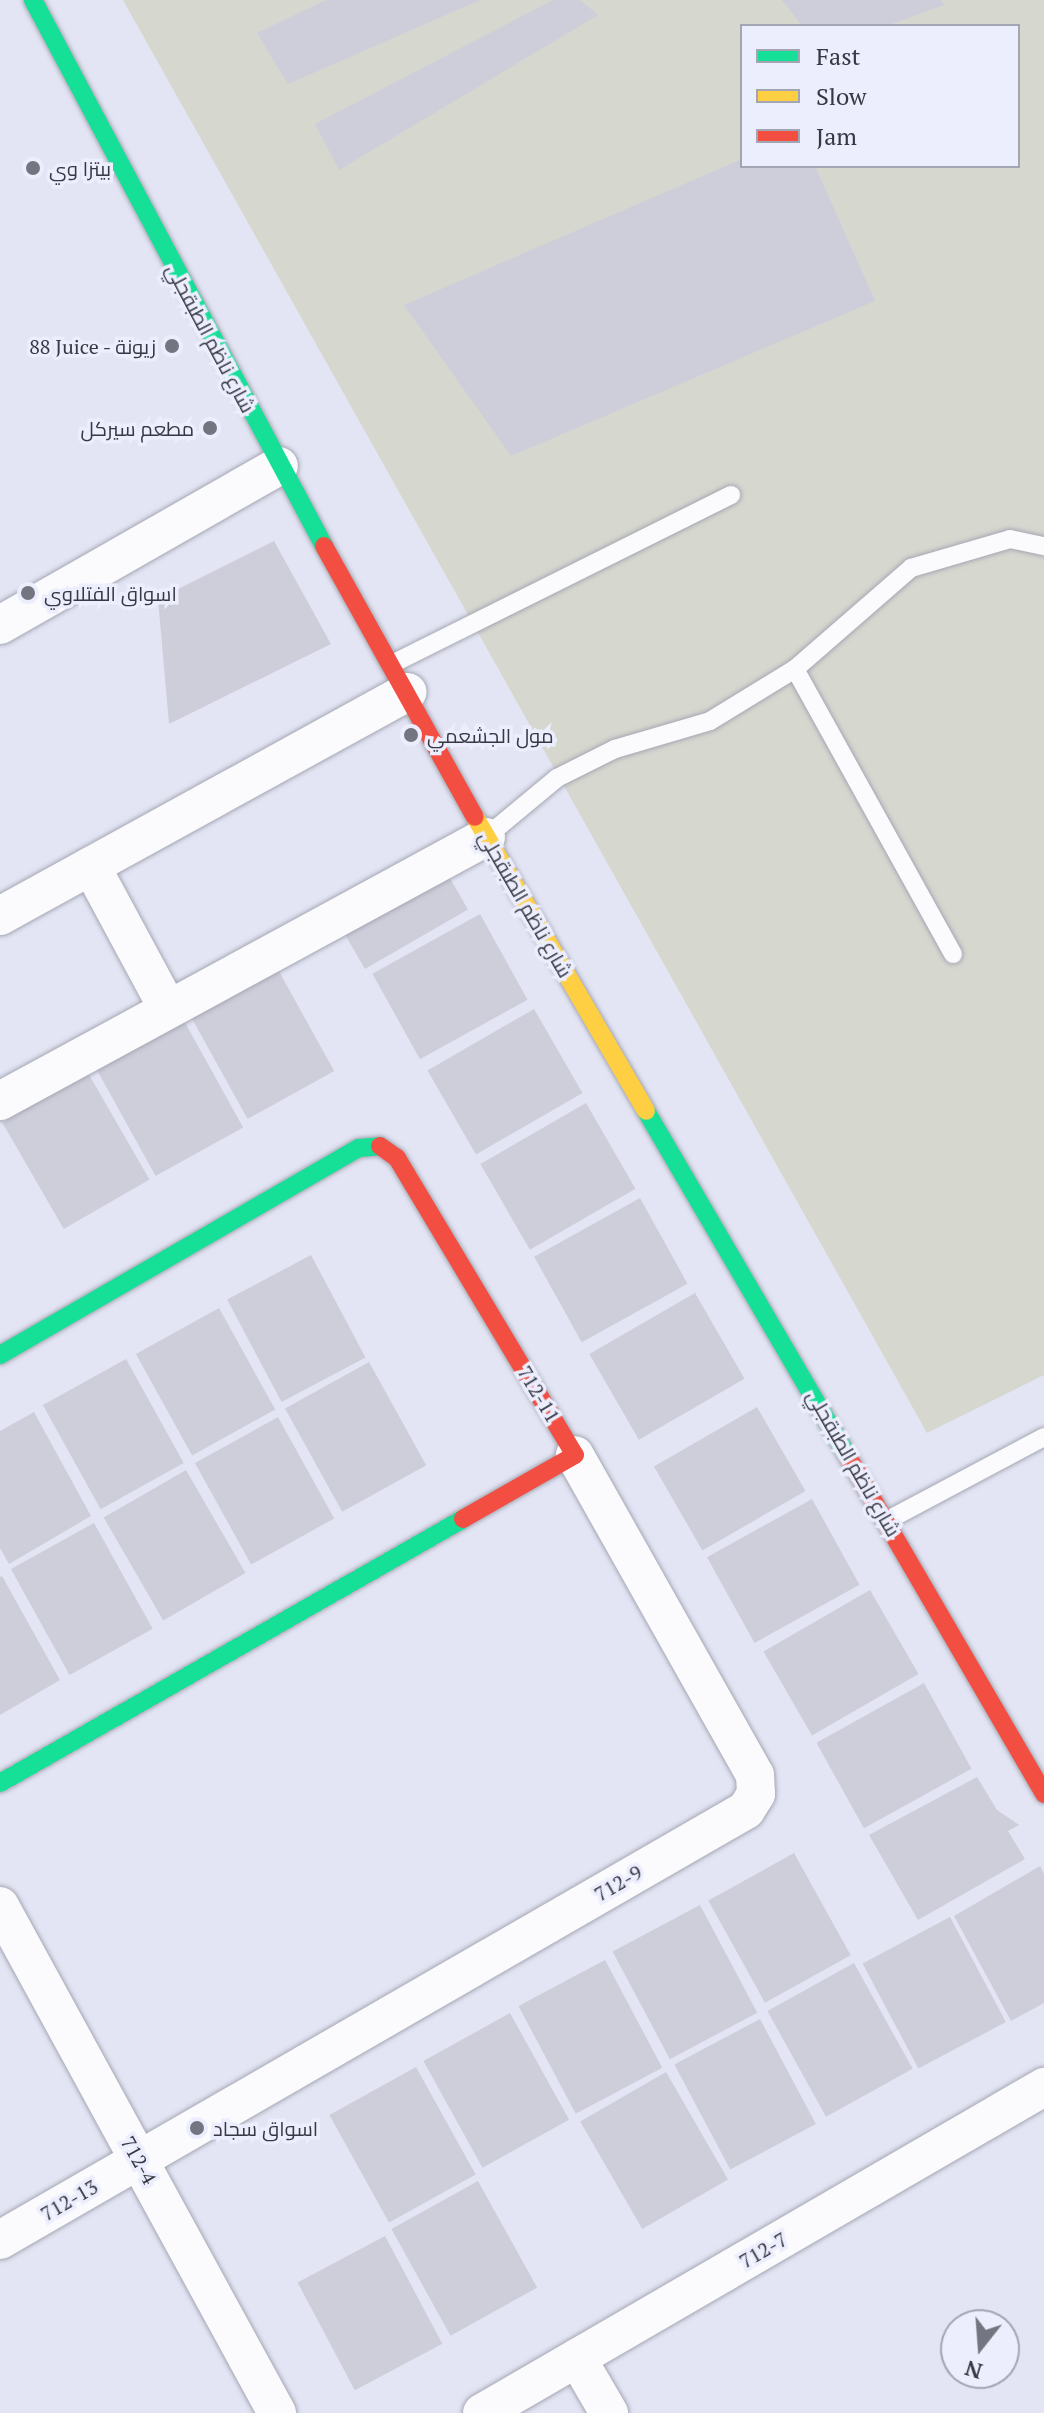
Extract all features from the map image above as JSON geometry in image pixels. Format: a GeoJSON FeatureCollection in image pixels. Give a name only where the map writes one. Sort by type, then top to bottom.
{"type":"FeatureCollection","features":[{"type":"Feature","properties":{"kind":"main road","name":"شارع ناظم الطبقجلي"},"geometry":{"type":"LineString","coordinates":[[33,0],[279,466],[486,837],[888,1520],[1044,1794]]}},
{"type":"Feature","properties":{"kind":"main road","name":"712-11"},"geometry":{"type":"LineString","coordinates":[[0,1355],[359,1148],[380,1146],[397,1158],[575,1455]]}},
{"type":"Feature","properties":{"kind":"main road"},"geometry":{"type":"LineString","coordinates":[[0,1783],[575,1455]]}},
{"type":"Feature","properties":{"kind":"street"},"geometry":{"type":"LineString","coordinates":[[0,625],[279,466]]}},
{"type":"Feature","properties":{"kind":"street"},"geometry":{"type":"LineString","coordinates":[[0,916],[91,866],[400,678]]}},
{"type":"Feature","properties":{"kind":"street"},"geometry":{"type":"LineString","coordinates":[[0,1101],[486,837]]}},
{"type":"Feature","properties":{"kind":"street"},"geometry":{"type":"LineString","coordinates":[[91,866],[168,1009]]}},
{"type":"Feature","properties":{"kind":"street","name":"712-9"},"geometry":{"type":"LineString","coordinates":[[139,2160],[746,1810],[756,1794],[755,1775],[575,1455]]}},
{"type":"Feature","properties":{"kind":"street","name":"712-4"},"geometry":{"type":"LineString","coordinates":[[0,1906],[277,2413]]}},
{"type":"Feature","properties":{"kind":"street","name":"712-7"},"geometry":{"type":"LineString","coordinates":[[482,2413],[1044,2087]]}},
{"type":"Feature","properties":{"kind":"street","name":"712-13"},"geometry":{"type":"LineString","coordinates":[[0,2240],[139,2160]]}},
{"type":"Feature","properties":{"kind":"street"},"geometry":{"type":"LineString","coordinates":[[577,2358],[609,2413]]}},
{"type":"Feature","properties":{"kind":"lane"},"geometry":{"type":"LineString","coordinates":[[400,678],[731,495]]}},
{"type":"Feature","properties":{"kind":"lane"},"geometry":{"type":"LineString","coordinates":[[486,837],[557,778],[615,749],[710,721],[795,669],[911,568],[1010,539],[1044,546]]}},
{"type":"Feature","properties":{"kind":"lane"},"geometry":{"type":"LineString","coordinates":[[795,669],[953,954]]}},
{"type":"Feature","properties":{"kind":"lane"},"geometry":{"type":"LineString","coordinates":[[888,1520],[1044,1437]]}},
{"type":"Feature","properties":{"kind":"shaded area"},"geometry":{"type":"Polygon","coordinates":[[[123,0],[1044,0],[1044,1375],[927,1433],[123,0]]]}},
{"type":"Feature","properties":{"kind":"building"},"geometry":{"type":"Polygon","coordinates":[[[326,0],[480,0],[288,84],[257,33],[326,0]]]}},
{"type":"Feature","properties":{"kind":"building"},"geometry":{"type":"Polygon","coordinates":[[[553,0],[580,0],[598,15],[339,170],[315,124],[553,0]]]}},
{"type":"Feature","properties":{"kind":"building"},"geometry":{"type":"Polygon","coordinates":[[[782,0],[941,0],[944,5],[892,24],[800,24],[782,0]]]}},
{"type":"Feature","properties":{"kind":"building"},"geometry":{"type":"Polygon","coordinates":[[[740,160],[740,168],[816,168],[875,301],[511,456],[404,305],[740,160]]]}},
{"type":"Feature","properties":{"kind":"building"},"geometry":{"type":"Polygon","coordinates":[[[274,541],[331,644],[169,724],[158,599],[274,541]]]}},
{"type":"Feature","properties":{"kind":"building"},"geometry":{"type":"Polygon","coordinates":[[[444,868],[468,910],[365,969],[341,928],[444,868]]]}},
{"type":"Feature","properties":{"kind":"building"},"geometry":{"type":"Polygon","coordinates":[[[480,914],[528,1000],[420,1059],[372,974],[480,914]]]}},
{"type":"Feature","properties":{"kind":"building"},"geometry":{"type":"Polygon","coordinates":[[[276,966],[334,1071],[248,1119],[189,1014],[276,966]]]}},
{"type":"Feature","properties":{"kind":"building"},"geometry":{"type":"Polygon","coordinates":[[[534,1009],[582,1093],[476,1155],[427,1070],[534,1009]]]}},
{"type":"Feature","properties":{"kind":"building"},"geometry":{"type":"Polygon","coordinates":[[[183,1019],[243,1127],[156,1176],[96,1067],[183,1019]]]}},
{"type":"Feature","properties":{"kind":"building"},"geometry":{"type":"Polygon","coordinates":[[[88,1073],[150,1180],[64,1229],[2,1122],[88,1073]]]}},
{"type":"Feature","properties":{"kind":"building"},"geometry":{"type":"Polygon","coordinates":[[[586,1103],[636,1189],[530,1250],[480,1164],[586,1103]]]}},
{"type":"Feature","properties":{"kind":"building"},"geometry":{"type":"Polygon","coordinates":[[[640,1198],[688,1284],[582,1342],[534,1257],[640,1198]]]}},
{"type":"Feature","properties":{"kind":"building"},"geometry":{"type":"Polygon","coordinates":[[[311,1255],[365,1357],[282,1402],[227,1300],[311,1255]]]}},
{"type":"Feature","properties":{"kind":"building"},"geometry":{"type":"Polygon","coordinates":[[[695,1293],[745,1379],[639,1440],[589,1354],[695,1293]]]}},
{"type":"Feature","properties":{"kind":"building"},"geometry":{"type":"Polygon","coordinates":[[[219,1308],[275,1409],[192,1456],[136,1354],[219,1308]]]}},
{"type":"Feature","properties":{"kind":"building"},"geometry":{"type":"Polygon","coordinates":[[[126,1359],[184,1463],[101,1509],[43,1405],[126,1359]]]}},
{"type":"Feature","properties":{"kind":"building"},"geometry":{"type":"Polygon","coordinates":[[[369,1362],[426,1465],[342,1512],[285,1409],[369,1362]]]}},
{"type":"Feature","properties":{"kind":"building"},"geometry":{"type":"Polygon","coordinates":[[[757,1407],[806,1491],[702,1551],[654,1466],[757,1407]]]}},
{"type":"Feature","properties":{"kind":"building"},"geometry":{"type":"Polygon","coordinates":[[[34,1412],[91,1516],[9,1564],[0,1548],[0,1431],[34,1412]]]}},
{"type":"Feature","properties":{"kind":"building"},"geometry":{"type":"Polygon","coordinates":[[[278,1417],[334,1518],[251,1565],[195,1463],[278,1417]]]}},
{"type":"Feature","properties":{"kind":"building"},"geometry":{"type":"Polygon","coordinates":[[[186,1470],[246,1573],[163,1621],[104,1518],[186,1470]]]}},
{"type":"Feature","properties":{"kind":"building"},"geometry":{"type":"Polygon","coordinates":[[[812,1499],[860,1585],[755,1643],[707,1557],[812,1499]]]}},
{"type":"Feature","properties":{"kind":"building"},"geometry":{"type":"Polygon","coordinates":[[[94,1523],[153,1629],[70,1675],[11,1569],[94,1523]]]}},
{"type":"Feature","properties":{"kind":"building"},"geometry":{"type":"Polygon","coordinates":[[[0,1577],[60,1680],[0,1715],[0,1577]]]}},
{"type":"Feature","properties":{"kind":"building"},"geometry":{"type":"Polygon","coordinates":[[[870,1590],[918,1674],[812,1736],[763,1652],[870,1590]]]}},
{"type":"Feature","properties":{"kind":"building"},"geometry":{"type":"Polygon","coordinates":[[[924,1683],[972,1769],[864,1828],[816,1743],[924,1683]]]}},
{"type":"Feature","properties":{"kind":"building"},"geometry":{"type":"Polygon","coordinates":[[[977,1777],[997,1810],[1019,1825],[1008,1831],[1025,1859],[918,1920],[869,1835],[977,1777]]]}},
{"type":"Feature","properties":{"kind":"building"},"geometry":{"type":"Polygon","coordinates":[[[794,1853],[851,1955],[765,2003],[708,1901],[794,1853]]]}},
{"type":"Feature","properties":{"kind":"building"},"geometry":{"type":"Polygon","coordinates":[[[1040,1866],[1044,1874],[1044,2003],[1011,2021],[954,1916],[1040,1866]]]}},
{"type":"Feature","properties":{"kind":"building"},"geometry":{"type":"Polygon","coordinates":[[[700,1905],[757,2013],[670,2059],[613,1951],[700,1905]]]}},
{"type":"Feature","properties":{"kind":"building"},"geometry":{"type":"Polygon","coordinates":[[[950,1917],[1006,2022],[918,2069],[863,1963],[950,1917]]]}},
{"type":"Feature","properties":{"kind":"building"},"geometry":{"type":"Polygon","coordinates":[[[605,1960],[662,2068],[576,2114],[518,2006],[605,1960]]]}},
{"type":"Feature","properties":{"kind":"building"},"geometry":{"type":"Polygon","coordinates":[[[854,1963],[913,2069],[826,2117],[767,2011],[854,1963]]]}},
{"type":"Feature","properties":{"kind":"building"},"geometry":{"type":"Polygon","coordinates":[[[510,2013],[569,2120],[483,2168],[423,2061],[510,2013]]]}},
{"type":"Feature","properties":{"kind":"building"},"geometry":{"type":"Polygon","coordinates":[[[760,2019],[816,2124],[730,2170],[674,2065],[760,2019]]]}},
{"type":"Feature","properties":{"kind":"building"},"geometry":{"type":"Polygon","coordinates":[[[416,2067],[476,2175],[389,2223],[329,2115],[416,2067]]]}},
{"type":"Feature","properties":{"kind":"building"},"geometry":{"type":"Polygon","coordinates":[[[666,2072],[728,2179],[642,2229],[580,2122],[666,2072]]]}},
{"type":"Feature","properties":{"kind":"building"},"geometry":{"type":"Polygon","coordinates":[[[478,2181],[537,2288],[451,2336],[391,2229],[478,2181]]]}},
{"type":"Feature","properties":{"kind":"building"},"geometry":{"type":"Polygon","coordinates":[[[385,2236],[442,2344],[355,2390],[298,2282],[385,2236]]]}},
{"type":"Feature","properties":{"kind":"traffic: fast"},"geometry":{"type":"LineString","coordinates":[[33,0],[324,546]]}},
{"type":"Feature","properties":{"kind":"traffic: fast"},"geometry":{"type":"LineString","coordinates":[[646,1111],[848,1457]]}},
{"type":"Feature","properties":{"kind":"traffic: fast"},"geometry":{"type":"LineString","coordinates":[[0,1355],[359,1148],[380,1146]]}},
{"type":"Feature","properties":{"kind":"traffic: fast"},"geometry":{"type":"LineString","coordinates":[[0,1783],[463,1519]]}},
{"type":"Feature","properties":{"kind":"traffic: slow"},"geometry":{"type":"LineString","coordinates":[[475,817],[646,1111]]}},
{"type":"Feature","properties":{"kind":"traffic: jam"},"geometry":{"type":"LineString","coordinates":[[324,546],[475,817]]}},
{"type":"Feature","properties":{"kind":"traffic: jam"},"geometry":{"type":"LineString","coordinates":[[380,1146],[397,1158],[575,1455],[463,1519]]}},
{"type":"Feature","properties":{"kind":"traffic: jam"},"geometry":{"type":"LineString","coordinates":[[848,1457],[1044,1794]]}},
{"type":"Feature","properties":{"kind":"place","name":"بيتزا وي"},"geometry":{"type":"Point","coordinates":[33,168]}},
{"type":"Feature","properties":{"kind":"place","name":"88 Juice - زيونة"},"geometry":{"type":"Point","coordinates":[172,346]}},
{"type":"Feature","properties":{"kind":"place","name":"مطعم سيركل"},"geometry":{"type":"Point","coordinates":[210,428]}},
{"type":"Feature","properties":{"kind":"place","name":"اسواق الفتلاوي"},"geometry":{"type":"Point","coordinates":[28,593]}},
{"type":"Feature","properties":{"kind":"place","name":"مول الجشعمي"},"geometry":{"type":"Point","coordinates":[411,735]}},
{"type":"Feature","properties":{"kind":"place","name":"اسواق سجاد"},"geometry":{"type":"Point","coordinates":[197,2128]}}]}
